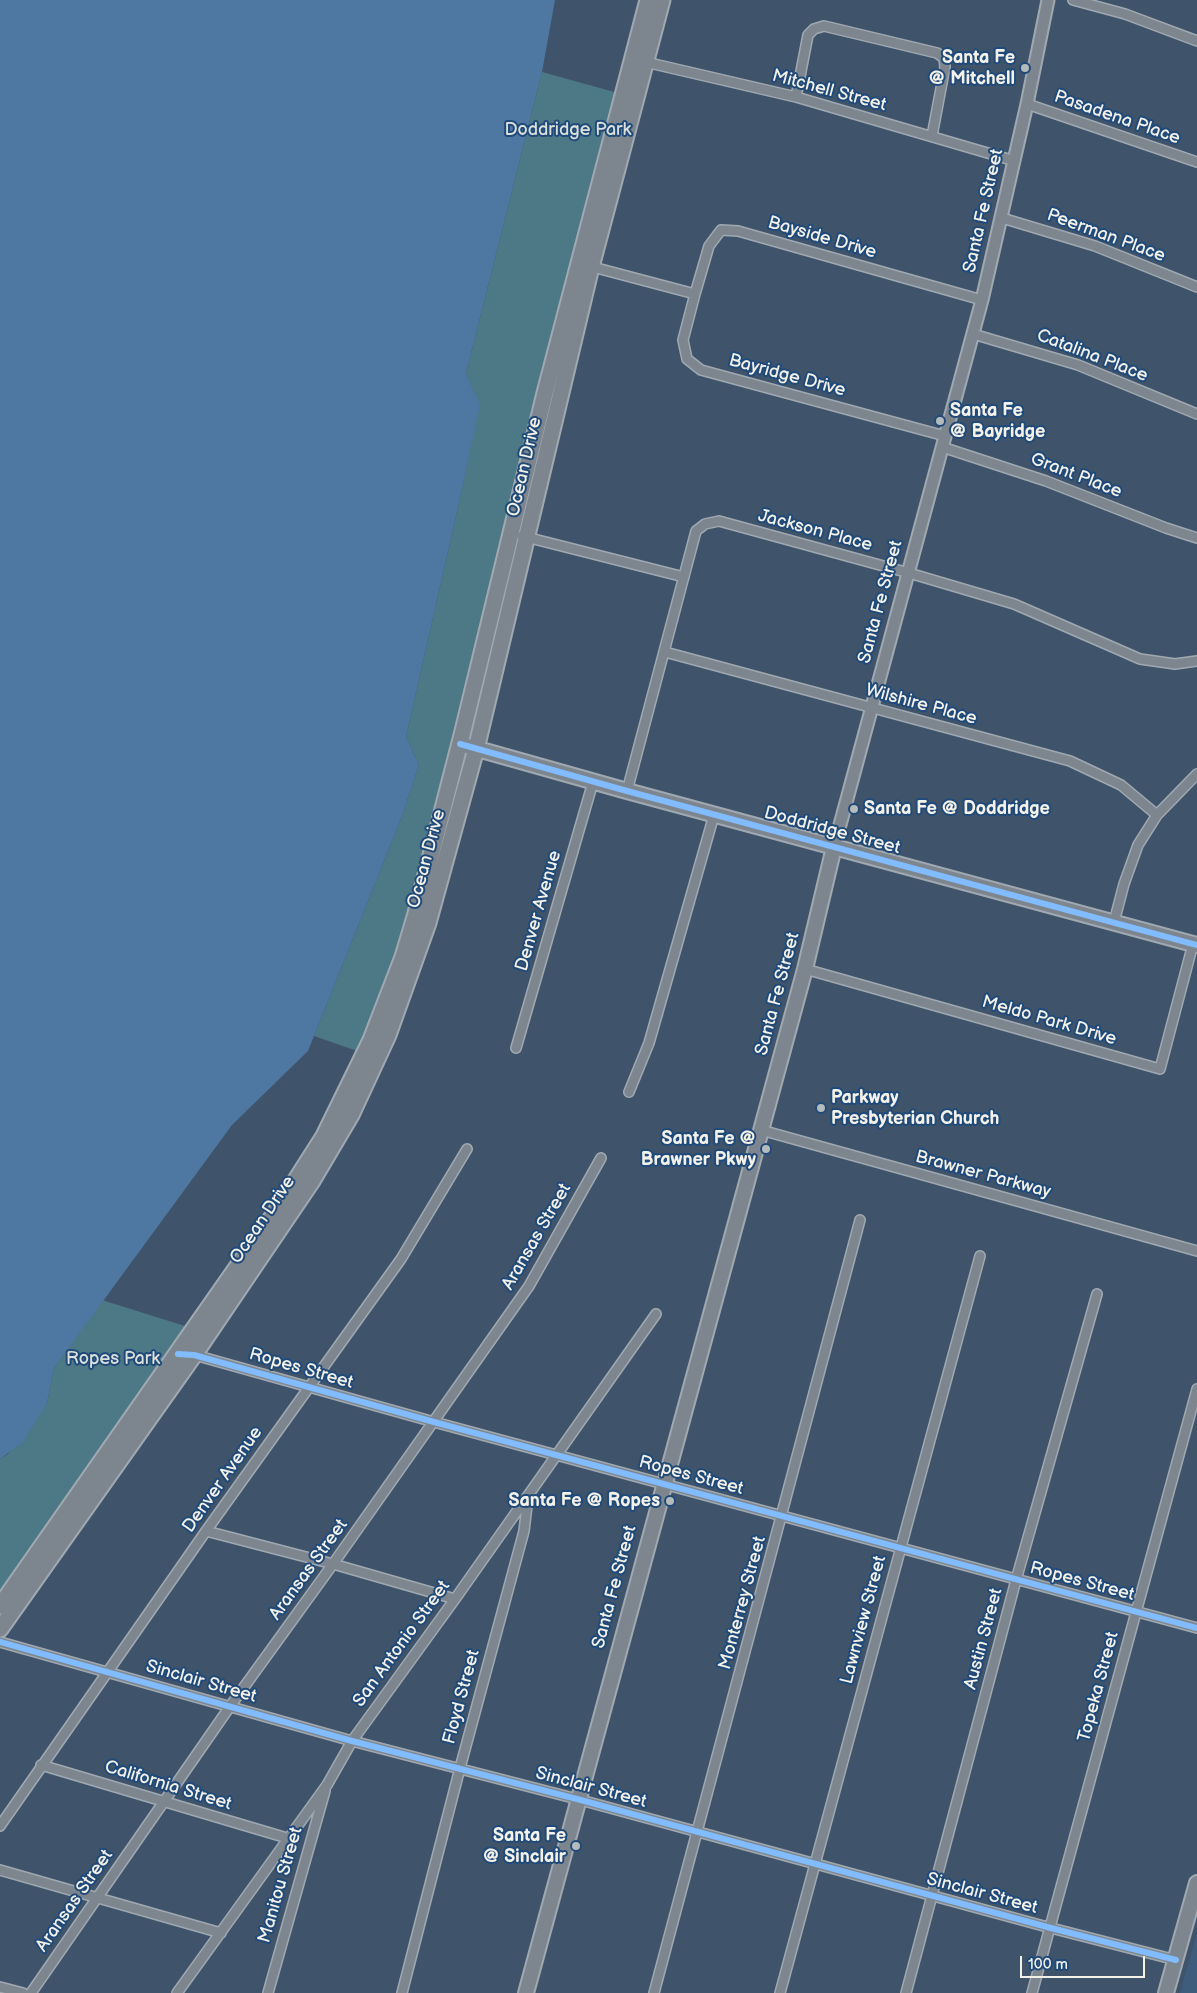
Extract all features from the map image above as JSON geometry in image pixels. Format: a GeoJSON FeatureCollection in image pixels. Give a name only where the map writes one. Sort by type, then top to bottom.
{"type":"FeatureCollection","features":[{"type":"Feature","properties":{"kind":"main road","name":"Ocean Drive"},"geometry":{"type":"LineString","coordinates":[[640,61],[648,0]]}},
{"type":"Feature","properties":{"kind":"main road","name":"Ocean Drive"},"geometry":{"type":"LineString","coordinates":[[397,992],[460,744],[545,393],[585,265],[640,61],[662,0]]}},
{"type":"Feature","properties":{"kind":"main road","name":"Ocean Drive"},"geometry":{"type":"LineString","coordinates":[[0,1629],[20,1589],[83,1499],[178,1354],[279,1220],[330,1139],[371,1040],[397,992],[428,923],[476,749],[528,537],[561,397],[585,265]]}},
{"type":"Feature","properties":{"kind":"main road"},"geometry":{"type":"LineString","coordinates":[[545,393],[561,397]]}},
{"type":"Feature","properties":{"kind":"main road"},"geometry":{"type":"LineString","coordinates":[[530,459],[546,461]]}},
{"type":"Feature","properties":{"kind":"main road","name":"Doddridge Street"},"geometry":{"type":"LineString","coordinates":[[460,744],[627,792],[1195,944]]}},
{"type":"Feature","properties":{"kind":"main road","name":"Santa Fe Street"},"geometry":{"type":"LineString","coordinates":[[526,1993],[577,1799],[805,968],[834,847]]}},
{"type":"Feature","properties":{"kind":"main road","name":"Ocean Drive"},"geometry":{"type":"LineString","coordinates":[[83,1499],[194,1354],[252,1258]]}},
{"type":"Feature","properties":{"kind":"main road","name":"Ocean Drive"},"geometry":{"type":"LineString","coordinates":[[0,1606],[20,1589]]}},
{"type":"Feature","properties":{"kind":"main road"},"geometry":{"type":"LineString","coordinates":[[1166,1993],[1197,1883]]}},
{"type":"Feature","properties":{"kind":"street","name":"Santa Fe Street"},"geometry":{"type":"LineString","coordinates":[[834,847],[982,300],[1015,161],[1048,0]]}},
{"type":"Feature","properties":{"kind":"street"},"geometry":{"type":"LineString","coordinates":[[1073,0],[1125,14],[1197,41]]}},
{"type":"Feature","properties":{"kind":"street"},"geometry":{"type":"LineString","coordinates":[[796,97],[808,35],[814,29],[824,26],[936,53],[944,58],[945,67],[932,136]]}},
{"type":"Feature","properties":{"kind":"street","name":"Mitchell Street"},"geometry":{"type":"LineString","coordinates":[[640,61],[796,97],[1015,161]]}},
{"type":"Feature","properties":{"kind":"street","name":"Pasadena Place"},"geometry":{"type":"LineString","coordinates":[[1027,104],[1197,162]]}},
{"type":"Feature","properties":{"kind":"street","name":"Peerman Place"},"geometry":{"type":"LineString","coordinates":[[1002,218],[1096,246],[1197,287]]}},
{"type":"Feature","properties":{"kind":"street","name":"Bayside Drive"},"geometry":{"type":"LineString","coordinates":[[695,294],[709,246],[721,230],[738,231],[982,300]]}},
{"type":"Feature","properties":{"kind":"street"},"geometry":{"type":"LineString","coordinates":[[585,265],[695,294]]}},
{"type":"Feature","properties":{"kind":"street","name":"Bayridge Drive"},"geometry":{"type":"LineString","coordinates":[[695,294],[683,340],[687,359],[702,370],[944,442]]}},
{"type":"Feature","properties":{"kind":"street","name":"Catalina Place"},"geometry":{"type":"LineString","coordinates":[[973,334],[1078,365],[1197,414]]}},
{"type":"Feature","properties":{"kind":"street","name":"Grant Place"},"geometry":{"type":"LineString","coordinates":[[944,442],[1166,528],[1197,538]]}},
{"type":"Feature","properties":{"kind":"street","name":"Jackson Place"},"geometry":{"type":"LineString","coordinates":[[684,577],[696,531],[705,524],[719,521],[1014,604],[1140,659],[1175,664],[1197,662]]}},
{"type":"Feature","properties":{"kind":"street"},"geometry":{"type":"LineString","coordinates":[[511,533],[684,577],[627,792]]}},
{"type":"Feature","properties":{"kind":"street","name":"Wilshire Place"},"geometry":{"type":"LineString","coordinates":[[665,652],[1070,761],[1121,785],[1157,814]]}},
{"type":"Feature","properties":{"kind":"street"},"geometry":{"type":"LineString","coordinates":[[1114,922],[1124,884],[1138,845],[1157,814],[1197,774]]}},
{"type":"Feature","properties":{"kind":"street","name":"Denver Avenue"},"geometry":{"type":"LineString","coordinates":[[516,1048],[593,782]]}},
{"type":"Feature","properties":{"kind":"street"},"geometry":{"type":"LineString","coordinates":[[629,1092],[649,1043],[714,815]]}},
{"type":"Feature","properties":{"kind":"street","name":"Meldo Park Drive"},"geometry":{"type":"LineString","coordinates":[[805,968],[1160,1069],[1195,944]]}},
{"type":"Feature","properties":{"kind":"street","name":"Brawner Parkway"},"geometry":{"type":"LineString","coordinates":[[761,1130],[1197,1251]]}},
{"type":"Feature","properties":{"kind":"street","name":"Denver Avenue"},"geometry":{"type":"LineString","coordinates":[[0,1826],[206,1531],[401,1259],[467,1149]]}},
{"type":"Feature","properties":{"kind":"street","name":"Aransas Street"},"geometry":{"type":"LineString","coordinates":[[30,1993],[529,1286],[601,1158]]}},
{"type":"Feature","properties":{"kind":"street","name":"Monterrey Street"},"geometry":{"type":"LineString","coordinates":[[654,1993],[783,1515],[860,1220]]}},
{"type":"Feature","properties":{"kind":"street","name":"Lawnview Street"},"geometry":{"type":"LineString","coordinates":[[780,1993],[980,1256]]}},
{"type":"Feature","properties":{"kind":"street","name":"Austin Street"},"geometry":{"type":"LineString","coordinates":[[906,1993],[1016,1580],[1097,1294]]}},
{"type":"Feature","properties":{"kind":"street","name":"San Antonio Street"},"geometry":{"type":"LineString","coordinates":[[177,1993],[327,1785],[352,1741],[558,1455],[656,1314]]}},
{"type":"Feature","properties":{"kind":"street","name":"Ropes Street"},"geometry":{"type":"LineString","coordinates":[[178,1354],[194,1354],[434,1422],[1197,1628]]}},
{"type":"Feature","properties":{"kind":"street","name":"Topeka Street"},"geometry":{"type":"LineString","coordinates":[[1032,1993],[1197,1389]]}},
{"type":"Feature","properties":{"kind":"street","name":"Floyd Street"},"geometry":{"type":"LineString","coordinates":[[402,1993],[524,1531],[528,1496]]}},
{"type":"Feature","properties":{"kind":"street"},"geometry":{"type":"LineString","coordinates":[[206,1531],[333,1564],[455,1599]]}},
{"type":"Feature","properties":{"kind":"street","name":"Sinclair Street"},"geometry":{"type":"LineString","coordinates":[[0,1642],[352,1741],[577,1799],[814,1865],[1176,1960]]}},
{"type":"Feature","properties":{"kind":"street","name":"California Street"},"geometry":{"type":"LineString","coordinates":[[41,1765],[287,1838]]}},
{"type":"Feature","properties":{"kind":"street","name":"Manitou Street"},"geometry":{"type":"LineString","coordinates":[[268,1993],[327,1785]]}},
{"type":"Feature","properties":{"kind":"street"},"geometry":{"type":"LineString","coordinates":[[0,1870],[221,1932]]}},
{"type":"Feature","properties":{"kind":"street"},"geometry":{"type":"LineString","coordinates":[[0,1987],[23,1993]]}},
{"type":"Feature","properties":{"kind":"shaded area"},"geometry":{"type":"Polygon","coordinates":[[[0,0],[555,0],[542,72],[466,373],[480,405],[406,737],[419,765],[401,819],[308,1051],[232,1125],[54,1368],[47,1403],[23,1442],[0,1459],[0,0]]]}},
{"type":"Feature","properties":{"kind":"shaded area"},"geometry":{"type":"Polygon","coordinates":[[[1197,1933],[1197,1993],[1180,1993],[1197,1933]]]}},
{"type":"Feature","properties":{"kind":"green space","name":"Doddridge Park"},"geometry":{"type":"Polygon","coordinates":[[[542,72],[618,93],[400,944],[362,1045],[357,1051],[314,1036],[401,819],[419,765],[406,737],[479,405],[466,373],[542,72]]]}},
{"type":"Feature","properties":{"kind":"green space","name":"Ropes Park"},"geometry":{"type":"Polygon","coordinates":[[[102,1300],[188,1327],[0,1593],[0,1459],[8,1454],[47,1403],[54,1368],[102,1300]]]}},
{"type":"Feature","properties":{"kind":"cycle path"},"geometry":{"type":"LineString","coordinates":[[460,744],[1197,945]]}},
{"type":"Feature","properties":{"kind":"cycle path"},"geometry":{"type":"LineString","coordinates":[[178,1354],[194,1355],[434,1422],[1197,1628]]}},
{"type":"Feature","properties":{"kind":"cycle path"},"geometry":{"type":"LineString","coordinates":[[0,1642],[352,1741],[577,1799],[1051,1928],[1176,1960]]}},
{"type":"Feature","properties":{"kind":"place","name":"Santa Fe @ Mitchell"},"geometry":{"type":"Point","coordinates":[1025,68]}},
{"type":"Feature","properties":{"kind":"place","name":"Santa Fe @ Bayridge"},"geometry":{"type":"Point","coordinates":[940,421]}},
{"type":"Feature","properties":{"kind":"place","name":"Santa Fe @ Doddridge"},"geometry":{"type":"Point","coordinates":[854,809]}},
{"type":"Feature","properties":{"kind":"place","name":"Parkway Presbyterian Church"},"geometry":{"type":"Point","coordinates":[821,1108]}},
{"type":"Feature","properties":{"kind":"place","name":"Santa Fe @ Brawner Pkwy"},"geometry":{"type":"Point","coordinates":[766,1149]}},
{"type":"Feature","properties":{"kind":"place","name":"Santa Fe @ Ropes"},"geometry":{"type":"Point","coordinates":[670,1501]}},
{"type":"Feature","properties":{"kind":"place","name":"Santa Fe @ Sinclair"},"geometry":{"type":"Point","coordinates":[576,1846]}}]}
